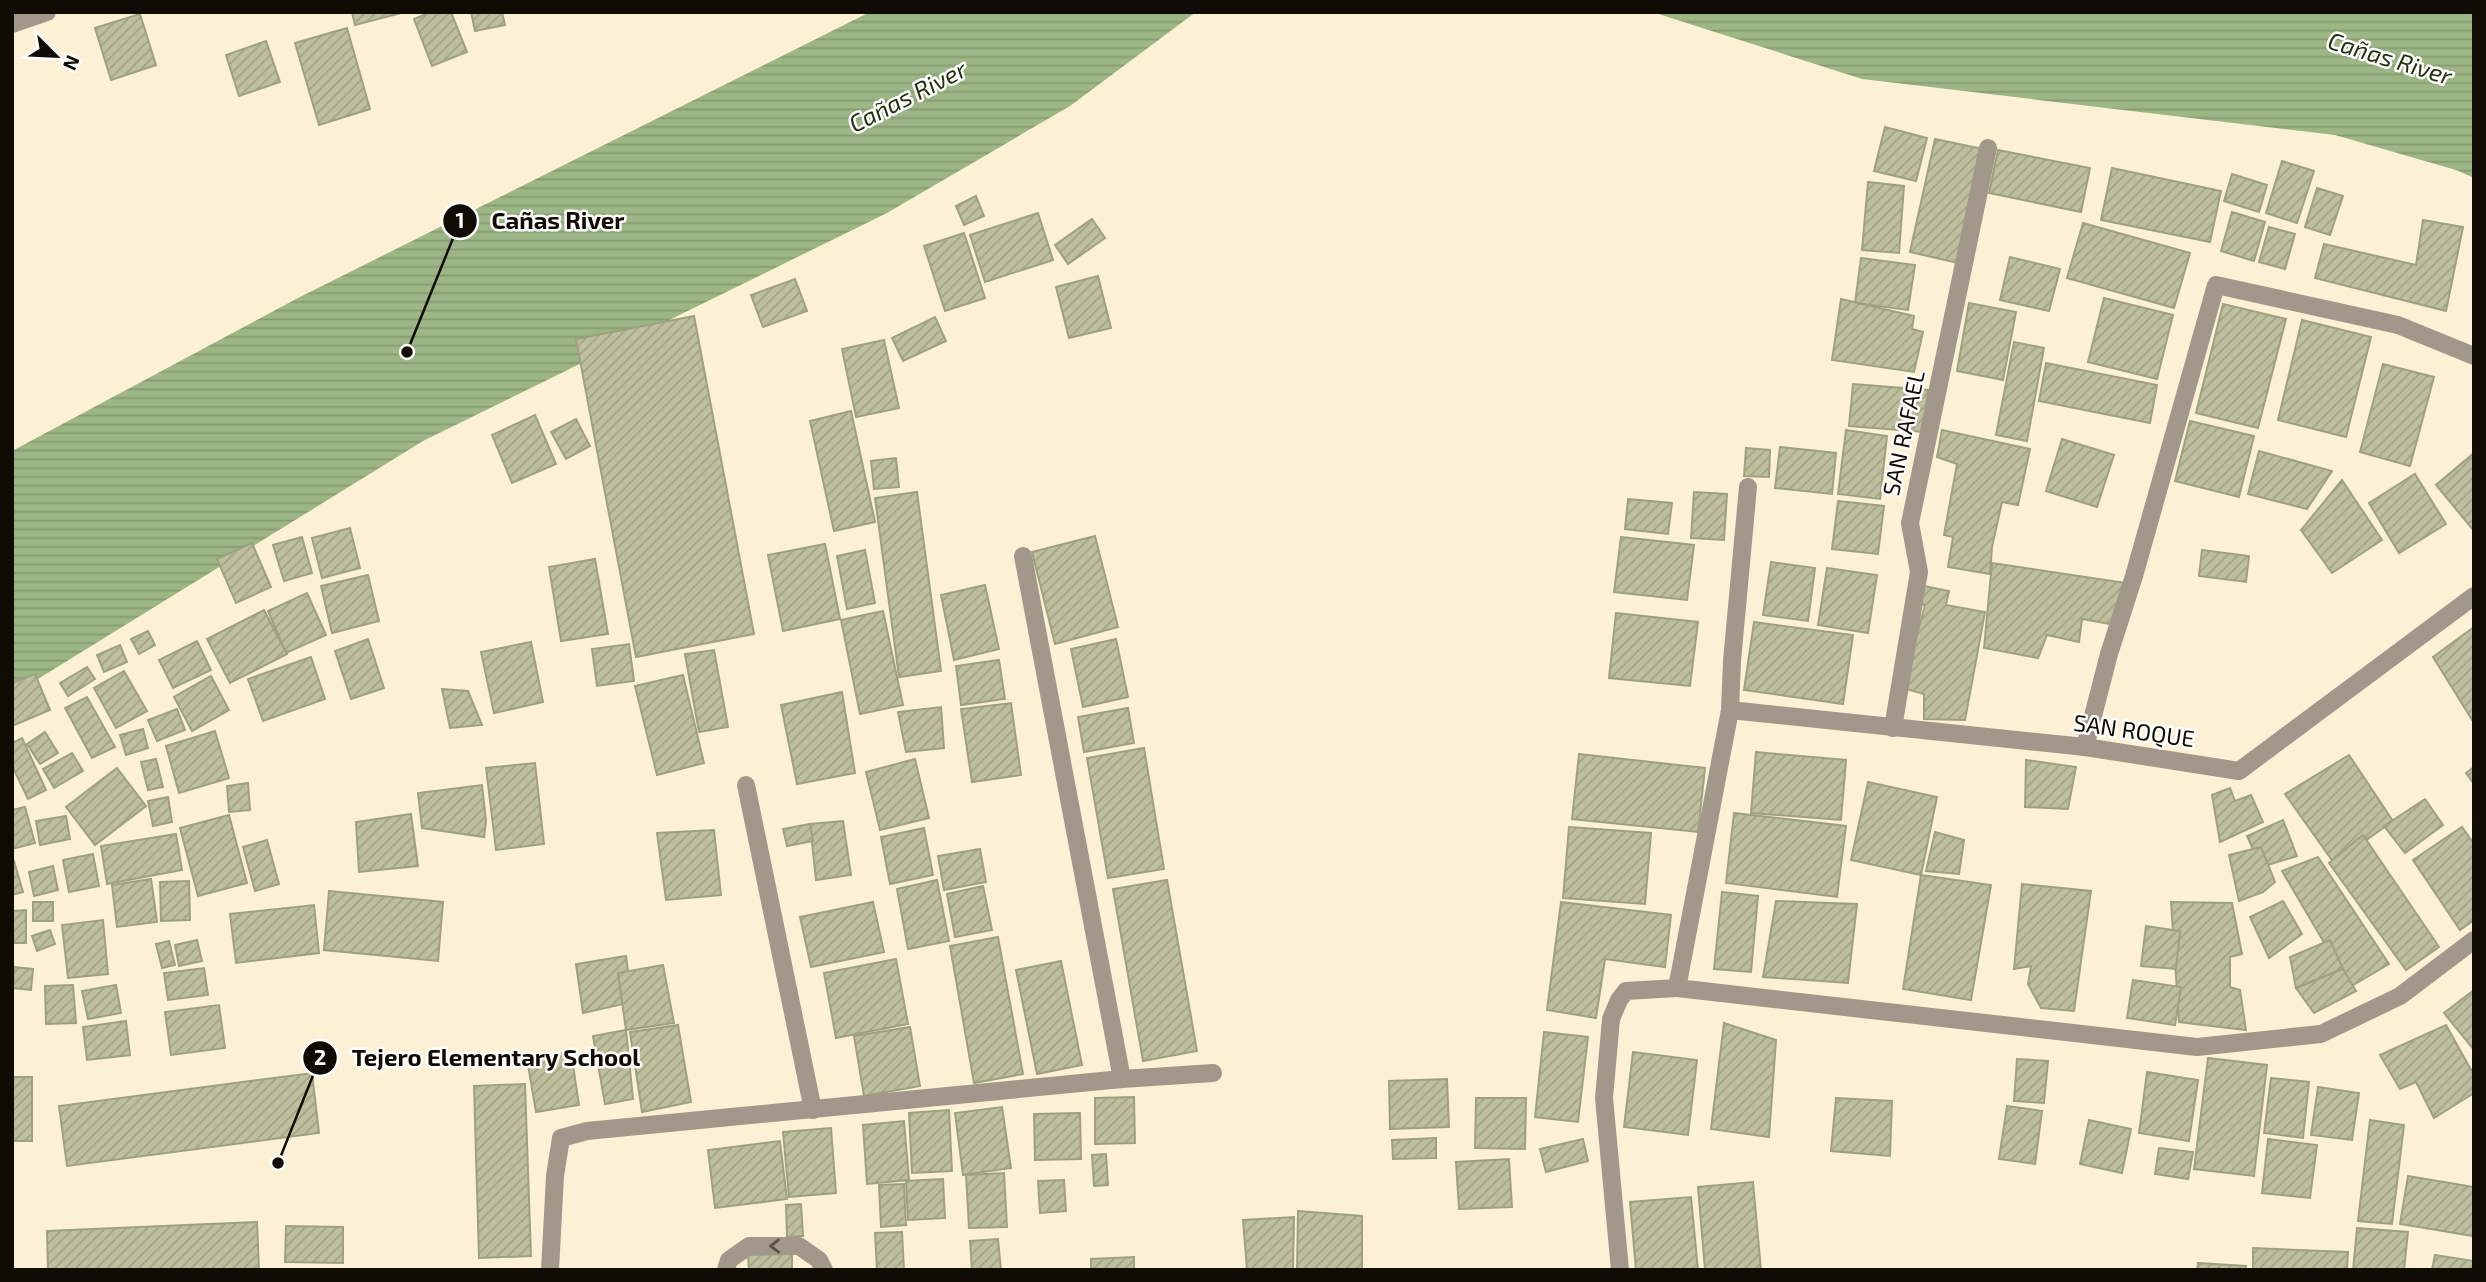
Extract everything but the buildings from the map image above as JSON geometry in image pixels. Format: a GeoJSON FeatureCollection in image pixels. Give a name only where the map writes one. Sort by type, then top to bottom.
{"type":"FeatureCollection","features":[{"type":"Feature","properties":{"kind":"street"},"geometry":{"type":"LineString","coordinates":[[18,19],[47,12]]}},
{"type":"Feature","properties":{"kind":"street","name":"SAN RAFAEL"},"geometry":{"type":"LineString","coordinates":[[1893,728],[1919,572],[1910,523],[1989,148]]}},
{"type":"Feature","properties":{"kind":"street"},"geometry":{"type":"LineString","coordinates":[[2085,747],[2109,653],[2134,576],[2216,285],[2398,325],[2474,356]]}},
{"type":"Feature","properties":{"kind":"street"},"geometry":{"type":"LineString","coordinates":[[1677,988],[1730,710],[1748,487]]}},
{"type":"Feature","properties":{"kind":"street"},"geometry":{"type":"LineString","coordinates":[[1023,556],[1122,1079]]}},
{"type":"Feature","properties":{"kind":"street","name":"SAN ROQUE"},"geometry":{"type":"LineString","coordinates":[[1730,710],[2085,747],[2239,771],[2474,596]]}},
{"type":"Feature","properties":{"kind":"street"},"geometry":{"type":"LineString","coordinates":[[746,785],[813,1110]]}},
{"type":"Feature","properties":{"kind":"street"},"geometry":{"type":"LineString","coordinates":[[1619,1270],[1604,1098],[1611,1019],[1626,991],[1677,988],[2197,1047],[2321,1034],[2400,996],[2474,940]]}},
{"type":"Feature","properties":{"kind":"street"},"geometry":{"type":"LineString","coordinates":[[550,1270],[555,1177],[561,1138],[587,1131],[1122,1079],[1213,1073]]}},
{"type":"Feature","properties":{"kind":"street"},"geometry":{"type":"LineString","coordinates":[[726,1270],[729,1260],[750,1246],[799,1246],[819,1260],[824,1270]]}},
{"type":"Feature","properties":{"kind":"water"},"geometry":{"type":"Polygon","coordinates":[[[870,12],[1196,12],[1070,106],[887,213],[423,441],[12,695],[12,451],[296,299],[870,12]]]}},
{"type":"Feature","properties":{"kind":"water"},"geometry":{"type":"Polygon","coordinates":[[[1652,12],[2465,12],[2474,15],[2474,178],[2456,170],[2335,135],[1862,79],[1652,12]]]}},
{"type":"Feature","properties":{"kind":"place","name":"Cañas River"},"geometry":{"type":"Point","coordinates":[407,352]}},
{"type":"Feature","properties":{"kind":"place","name":"Tejero Elementary School"},"geometry":{"type":"Point","coordinates":[278,1163]}}]}
